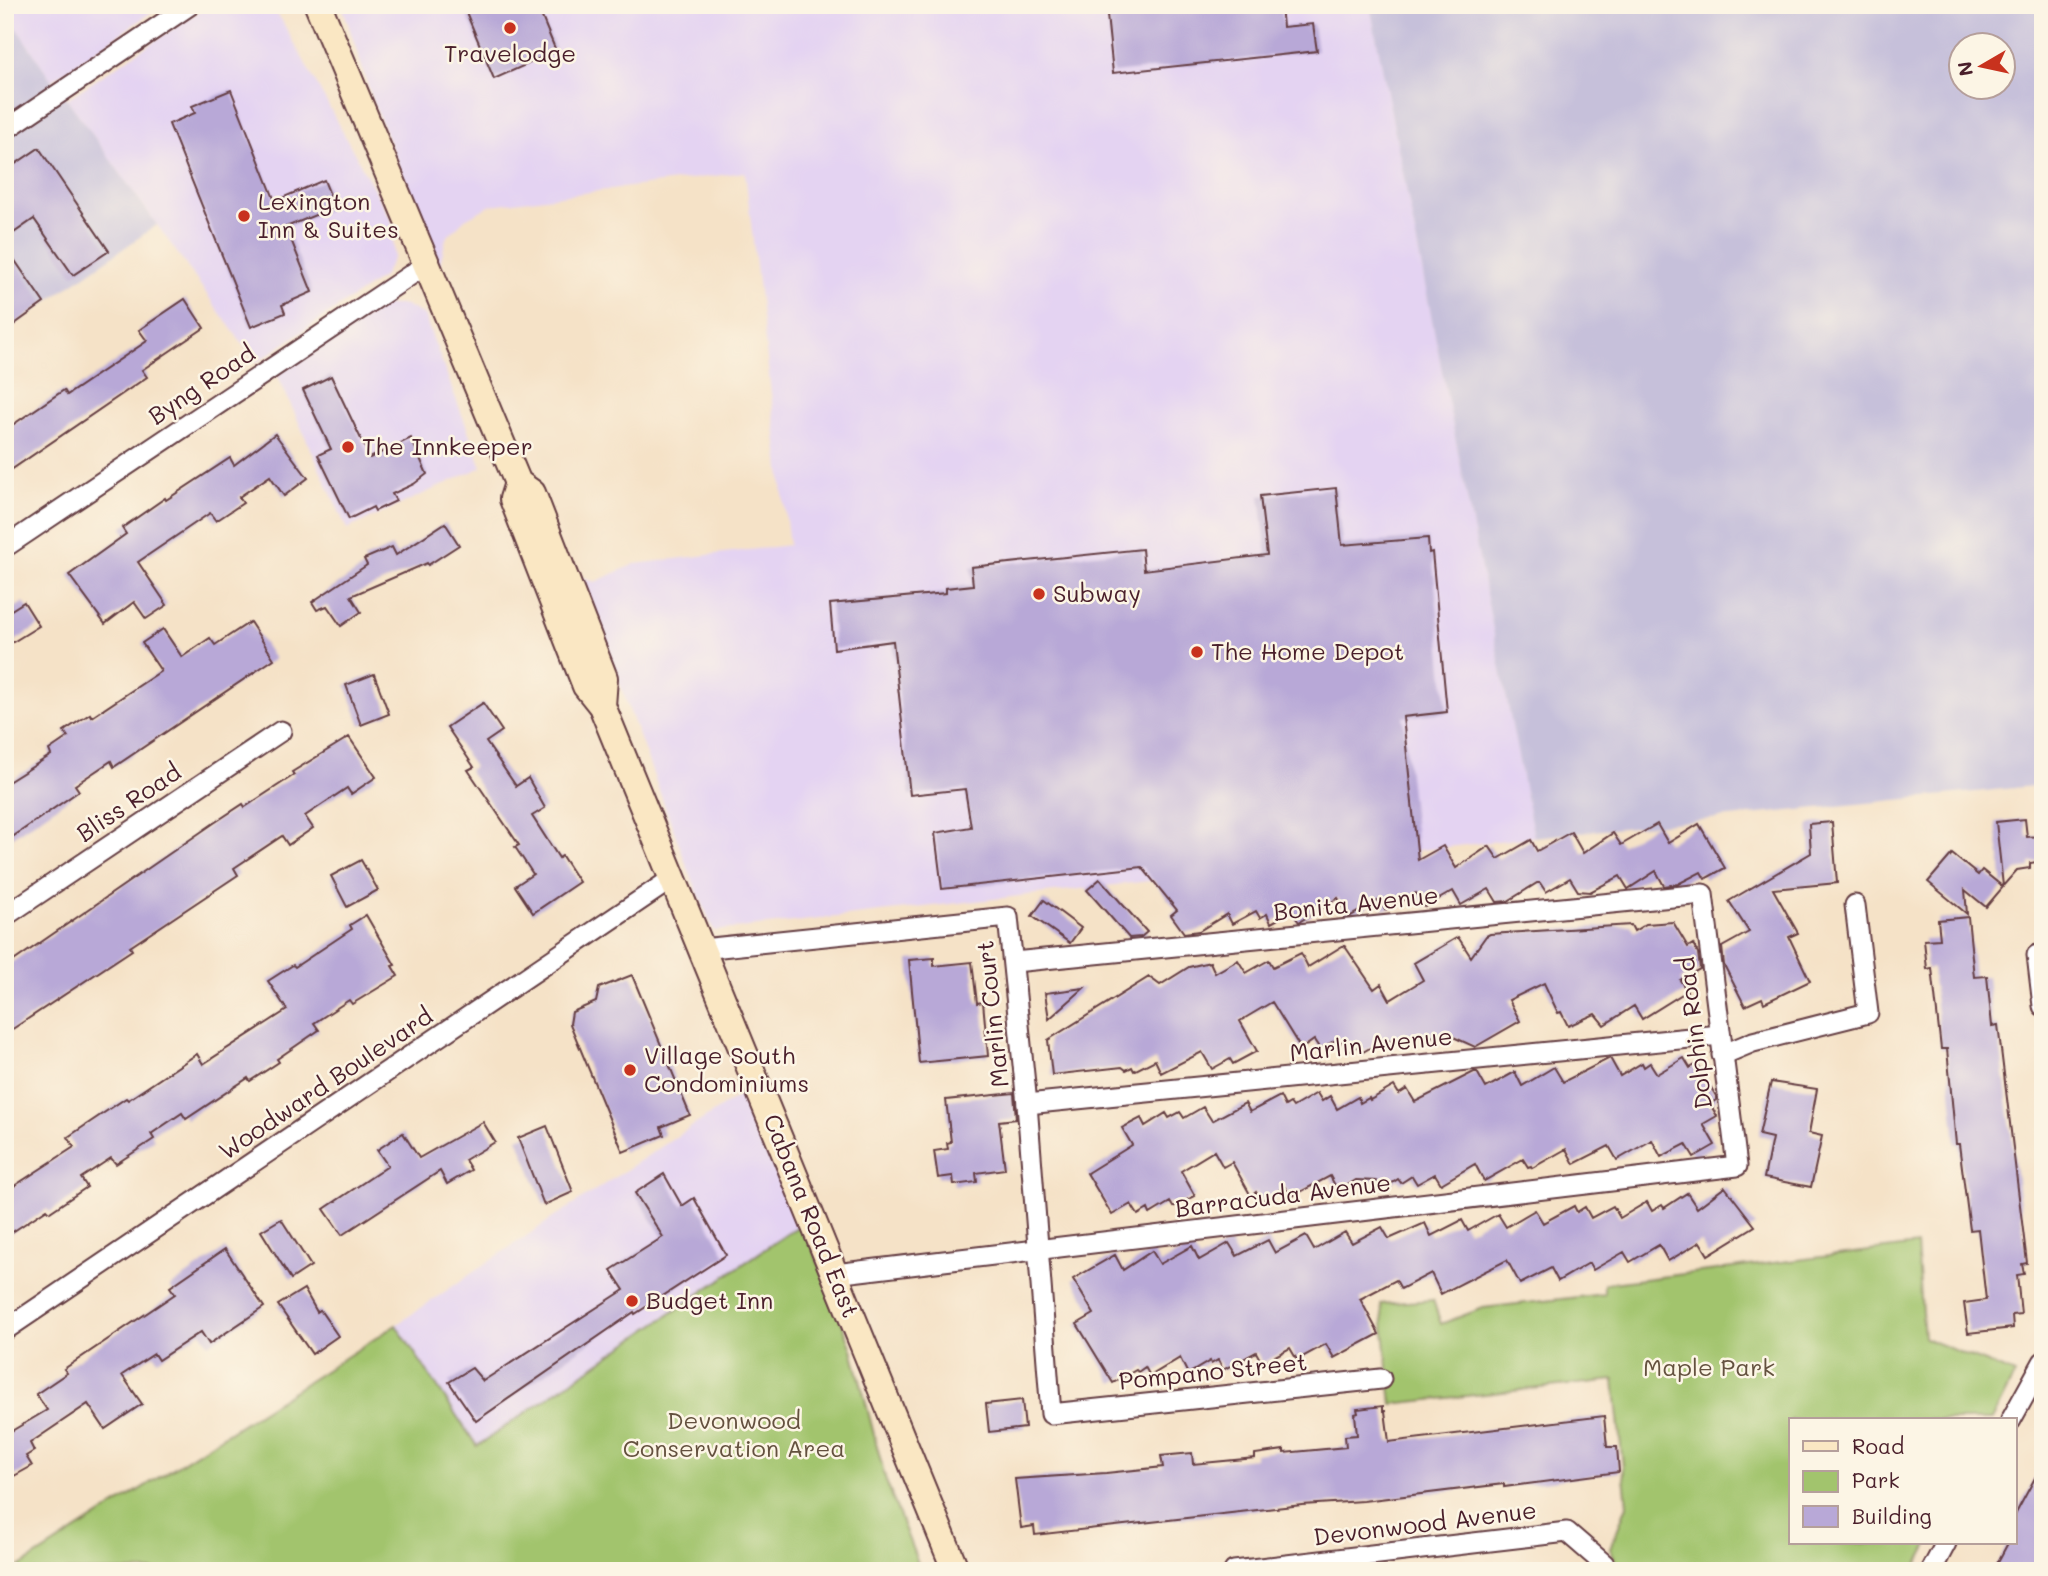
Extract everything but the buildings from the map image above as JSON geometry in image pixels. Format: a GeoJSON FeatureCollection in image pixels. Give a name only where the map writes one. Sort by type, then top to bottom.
{"type":"FeatureCollection","features":[{"type":"Feature","properties":{"kind":"main road","name":"Cabana Road East"},"geometry":{"type":"LineString","coordinates":[[318,5],[518,484],[532,493],[604,678],[602,706],[956,1571]]}},
{"type":"Feature","properties":{"kind":"street"},"geometry":{"type":"LineString","coordinates":[[5,130],[190,5]]}},
{"type":"Feature","properties":{"kind":"street","name":"Byng Road"},"geometry":{"type":"LineString","coordinates":[[5,547],[427,264]]}},
{"type":"Feature","properties":{"kind":"street","name":"Bliss Road"},"geometry":{"type":"LineString","coordinates":[[5,916],[281,731]]}},
{"type":"Feature","properties":{"kind":"street","name":"Woodward Boulevard"},"geometry":{"type":"LineString","coordinates":[[5,1330],[673,878]]}},
{"type":"Feature","properties":{"kind":"street","name":"Bonita Avenue"},"geometry":{"type":"LineString","coordinates":[[1014,962],[1703,894]]}},
{"type":"Feature","properties":{"kind":"street","name":"Dolphin Road"},"geometry":{"type":"LineString","coordinates":[[1703,894],[1737,1166]]}},
{"type":"Feature","properties":{"kind":"street","name":"Marlin Avenue"},"geometry":{"type":"LineString","coordinates":[[1027,1104],[1753,1042],[1868,1013],[1856,905]]}},
{"type":"Feature","properties":{"kind":"street","name":"Marlin Court"},"geometry":{"type":"LineString","coordinates":[[702,949],[1008,917],[1027,1104],[1051,1414]]}},
{"type":"Feature","properties":{"kind":"street"},"geometry":{"type":"LineString","coordinates":[[2043,954],[2037,955],[2043,1006]]}},
{"type":"Feature","properties":{"kind":"street","name":"Barracuda Avenue"},"geometry":{"type":"LineString","coordinates":[[835,1275],[1737,1166]]}},
{"type":"Feature","properties":{"kind":"street"},"geometry":{"type":"LineString","coordinates":[[2012,1418],[2043,1362]]}},
{"type":"Feature","properties":{"kind":"street","name":"Pompano Street"},"geometry":{"type":"LineString","coordinates":[[1051,1414],[1381,1379]]}},
{"type":"Feature","properties":{"kind":"street","name":"Devonwood Avenue"},"geometry":{"type":"LineString","coordinates":[[1234,1571],[1567,1532],[1604,1564],[1604,1571]]}},
{"type":"Feature","properties":{"kind":"street"},"geometry":{"type":"LineString","coordinates":[[1931,1571],[1945,1544]]}},
{"type":"Feature","properties":{"kind":"shaded area"},"geometry":{"type":"Polygon","coordinates":[[[5,5],[162,5],[52,81],[5,11],[5,5]]]}},
{"type":"Feature","properties":{"kind":"shaded area"},"geometry":{"type":"Polygon","coordinates":[[[209,5],[267,5],[281,19],[392,222],[394,257],[383,277],[256,363],[67,99],[209,5]]]}},
{"type":"Feature","properties":{"kind":"shaded area"},"geometry":{"type":"Polygon","coordinates":[[[342,5],[1370,5],[1534,837],[714,931],[688,869],[604,641],[575,576],[595,582],[635,564],[789,545],[745,172],[491,205],[465,219],[446,238],[439,268],[373,101],[342,5]]]}},
{"type":"Feature","properties":{"kind":"shaded area"},"geometry":{"type":"Polygon","coordinates":[[[1370,5],[2043,5],[2043,785],[1534,837],[1370,5]]]}},
{"type":"Feature","properties":{"kind":"shaded area"},"geometry":{"type":"Polygon","coordinates":[[[5,11],[52,81],[157,225],[5,331],[5,11]]]}},
{"type":"Feature","properties":{"kind":"shaded area"},"geometry":{"type":"Polygon","coordinates":[[[386,305],[405,305],[424,315],[482,467],[347,529],[277,374],[386,305]]]}},
{"type":"Feature","properties":{"kind":"shaded area"},"geometry":{"type":"Polygon","coordinates":[[[746,1091],[803,1223],[477,1447],[396,1325],[746,1091]]]}},
{"type":"Feature","properties":{"kind":"green space","name":"Devonwood Conservation Area"},"geometry":{"type":"Polygon","coordinates":[[[803,1223],[852,1349],[886,1481],[921,1571],[13,1571],[396,1325],[477,1446],[803,1223]]]}},
{"type":"Feature","properties":{"kind":"green space","name":"Maple Park"},"geometry":{"type":"Polygon","coordinates":[[[1917,1245],[1924,1338],[2015,1374],[1993,1418],[1789,1418],[1789,1544],[1928,1544],[1914,1571],[1617,1571],[1610,1549],[1627,1505],[1614,1380],[1392,1404],[1381,1304],[1433,1300],[1441,1324],[1483,1308],[1604,1294],[1604,1284],[1917,1245]]]}},
{"type":"Feature","properties":{"kind":"place","name":"Travelodge"},"geometry":{"type":"Point","coordinates":[510,28]}},
{"type":"Feature","properties":{"kind":"place","name":"Lexington Inn & Suites"},"geometry":{"type":"Point","coordinates":[244,216]}},
{"type":"Feature","properties":{"kind":"place","name":"The Innkeeper"},"geometry":{"type":"Point","coordinates":[348,447]}},
{"type":"Feature","properties":{"kind":"place","name":"Subway"},"geometry":{"type":"Point","coordinates":[1039,594]}},
{"type":"Feature","properties":{"kind":"place","name":"The Home Depot"},"geometry":{"type":"Point","coordinates":[1197,652]}},
{"type":"Feature","properties":{"kind":"place","name":"Village South Condominiums"},"geometry":{"type":"Point","coordinates":[630,1070]}},
{"type":"Feature","properties":{"kind":"place","name":"Budget Inn"},"geometry":{"type":"Point","coordinates":[632,1301]}}]}
